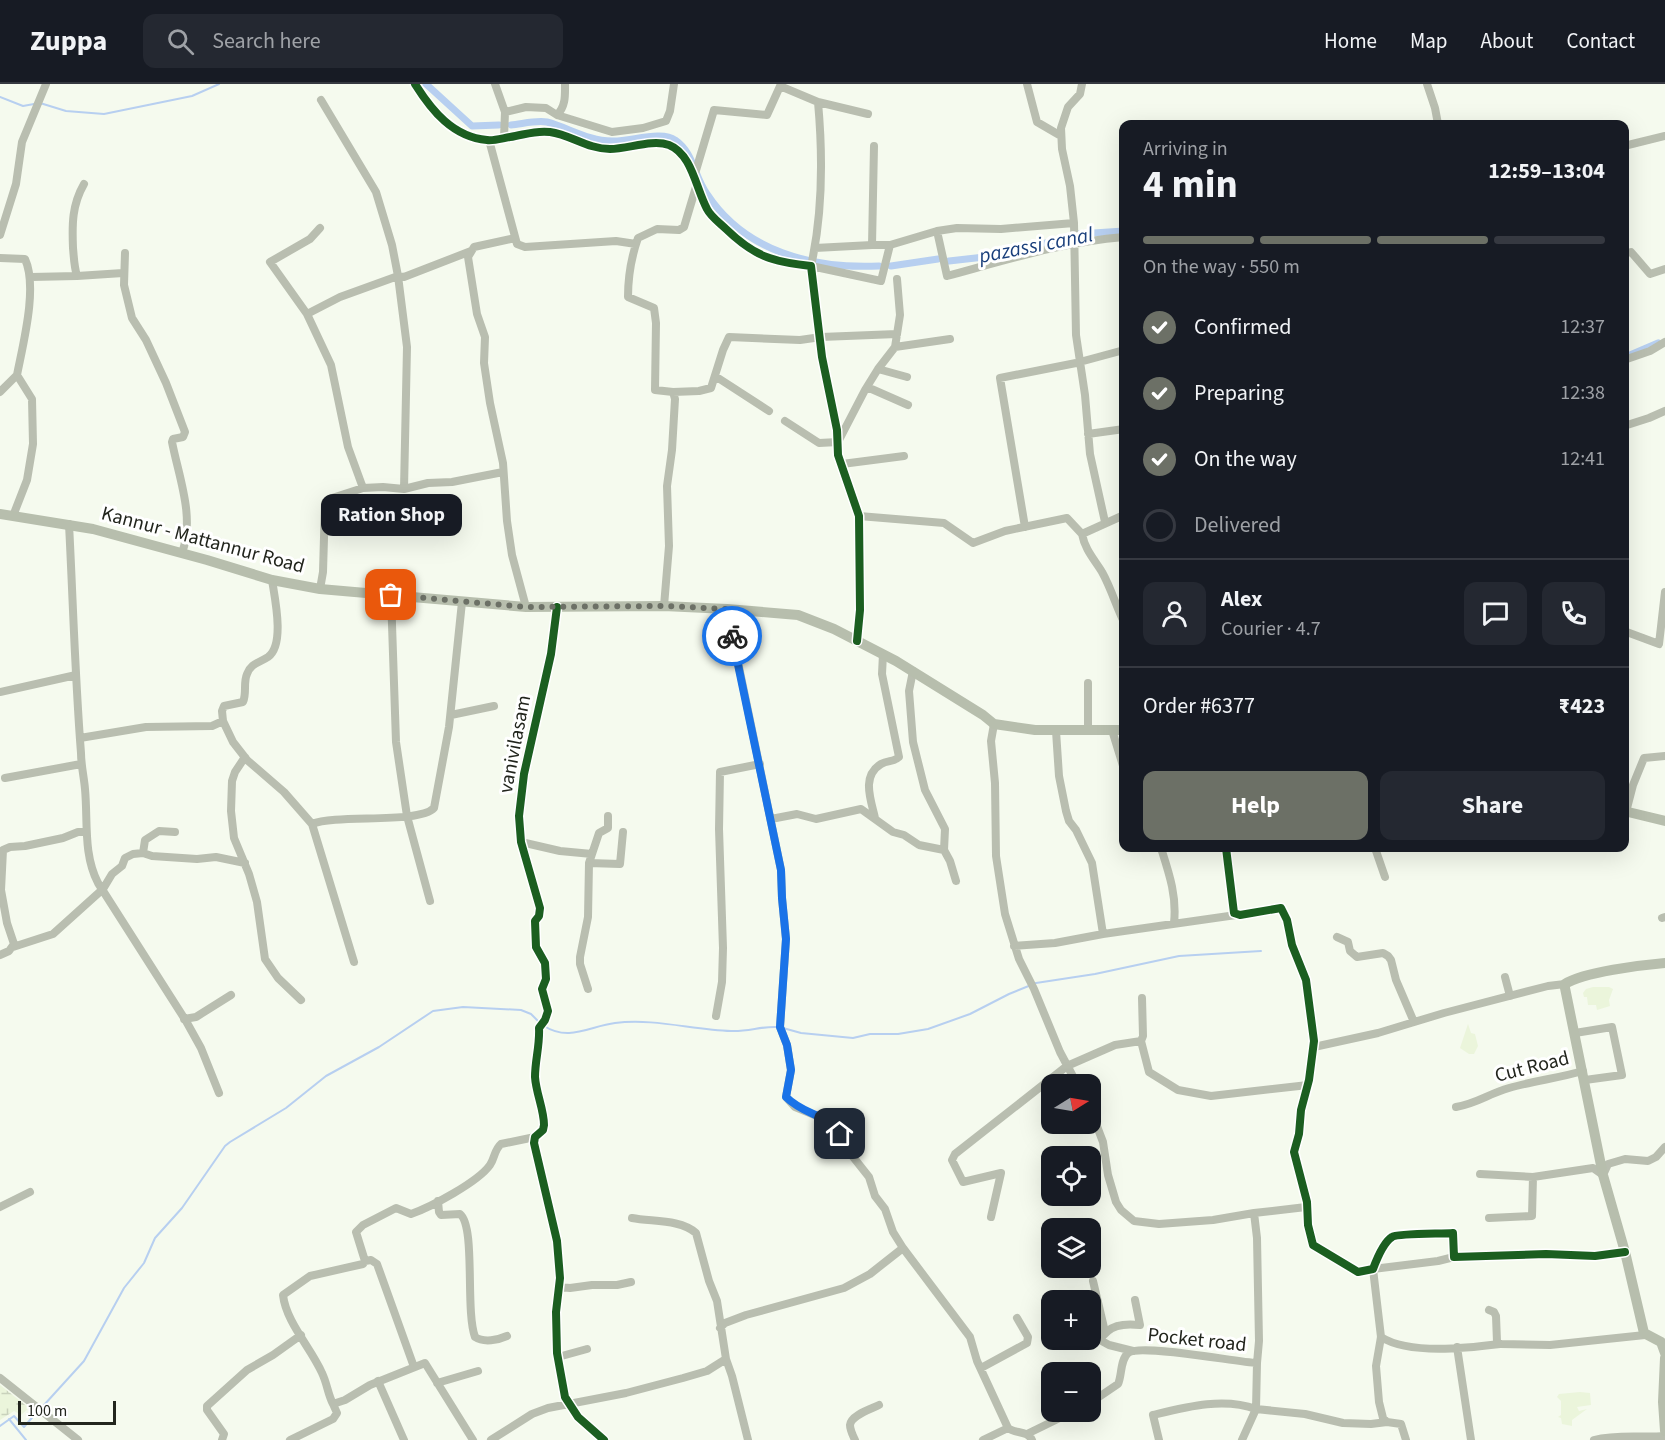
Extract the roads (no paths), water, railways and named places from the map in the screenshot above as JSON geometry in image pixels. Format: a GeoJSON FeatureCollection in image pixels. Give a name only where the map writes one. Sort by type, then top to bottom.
{"type":"FeatureCollection","features":[{"type":"Feature","properties":{"kind":"main road","name":"Kannur - Mattannur Road"},"geometry":{"type":"LineString","coordinates":[[0,514],[93,529],[273,580],[320,589],[526,607],[664,606],[798,615],[834,629],[883,654],[994,724],[1035,730],[1119,730]]}},
{"type":"Feature","properties":{"kind":"main road"},"geometry":{"type":"LineString","coordinates":[[1629,812],[1665,821]]}},
{"type":"Feature","properties":{"kind":"main road"},"geometry":{"type":"LineString","coordinates":[[1665,963],[1577,978],[1565,984],[1565,996],[1575,1033],[1603,1175],[1645,1335],[1661,1342],[1665,1355],[1665,1434]]}},
{"type":"Feature","properties":{"kind":"street"},"geometry":{"type":"LineString","coordinates":[[0,235],[16,184],[22,142],[46,84]]}},
{"type":"Feature","properties":{"kind":"street"},"geometry":{"type":"LineString","coordinates":[[415,84],[431,107],[450,126],[467,136],[489,141],[535,131],[552,132],[597,148],[665,144],[675,148],[684,156],[708,212],[745,247],[760,256],[783,263],[811,265],[881,281],[890,245]]}},
{"type":"Feature","properties":{"kind":"street"},"geometry":{"type":"LineString","coordinates":[[495,84],[505,112],[504,138]]}},
{"type":"Feature","properties":{"kind":"street"},"geometry":{"type":"LineString","coordinates":[[557,115],[562,110],[565,84]]}},
{"type":"Feature","properties":{"kind":"street"},"geometry":{"type":"LineString","coordinates":[[505,112],[526,107],[546,108],[557,115],[612,132],[644,128],[666,122],[674,84]]}},
{"type":"Feature","properties":{"kind":"street"},"geometry":{"type":"LineString","coordinates":[[1027,84],[1037,122],[1061,136]]}},
{"type":"Feature","properties":{"kind":"street"},"geometry":{"type":"LineString","coordinates":[[1082,84],[1080,94],[1068,107],[1061,128],[1061,136],[1074,226],[1076,335],[1081,362],[1090,454],[1105,522]]}},
{"type":"Feature","properties":{"kind":"street"},"geometry":{"type":"LineString","coordinates":[[1427,84],[1437,120]]}},
{"type":"Feature","properties":{"kind":"street"},"geometry":{"type":"LineString","coordinates":[[694,176],[714,110],[767,115],[780,85],[818,102],[868,114]]}},
{"type":"Feature","properties":{"kind":"street"},"geometry":{"type":"LineString","coordinates":[[321,100],[375,192],[392,245],[407,347],[404,489]]}},
{"type":"Feature","properties":{"kind":"street"},"geometry":{"type":"LineString","coordinates":[[818,102],[823,173],[811,265],[822,357],[837,430],[838,455],[859,516],[860,610],[857,641]]}},
{"type":"Feature","properties":{"kind":"street"},"geometry":{"type":"LineString","coordinates":[[1629,145],[1665,136]]}},
{"type":"Feature","properties":{"kind":"street"},"geometry":{"type":"LineString","coordinates":[[489,141],[517,244],[525,247],[616,241],[636,244]]}},
{"type":"Feature","properties":{"kind":"street"},"geometry":{"type":"LineString","coordinates":[[872,245],[874,146]]}},
{"type":"Feature","properties":{"kind":"street"},"geometry":{"type":"LineString","coordinates":[[77,276],[73,263],[71,229],[74,207],[84,184]]}},
{"type":"Feature","properties":{"kind":"street"},"geometry":{"type":"LineString","coordinates":[[696,187],[684,227],[679,230],[657,229],[639,238],[630,259],[628,297],[654,308],[656,323],[655,390],[673,392],[711,388],[729,337],[800,340],[897,334]]}},
{"type":"Feature","properties":{"kind":"street"},"geometry":{"type":"LineString","coordinates":[[815,248],[890,245],[937,231],[957,228],[1074,226]]}},
{"type":"Feature","properties":{"kind":"street"},"geometry":{"type":"LineString","coordinates":[[320,228],[310,239],[270,262],[307,314],[331,364],[348,447],[363,488]]}},
{"type":"Feature","properties":{"kind":"street"},"geometry":{"type":"LineString","coordinates":[[937,231],[947,276],[1074,243],[1119,238]]}},
{"type":"Feature","properties":{"kind":"street"},"geometry":{"type":"LineString","coordinates":[[515,238],[474,247],[468,257],[477,314],[484,337],[484,363],[503,472],[507,521],[526,607]]}},
{"type":"Feature","properties":{"kind":"street"},"geometry":{"type":"LineString","coordinates":[[307,314],[340,297],[398,276],[404,277],[471,251]]}},
{"type":"Feature","properties":{"kind":"street"},"geometry":{"type":"LineString","coordinates":[[1629,253],[1632,252],[1650,274],[1665,269]]}},
{"type":"Feature","properties":{"kind":"street"},"geometry":{"type":"LineString","coordinates":[[125,253],[123,273],[125,296],[132,318],[146,340],[166,383],[185,432],[183,437],[173,439],[172,442],[177,457],[187,524],[187,537],[182,553]]}},
{"type":"Feature","properties":{"kind":"street"},"geometry":{"type":"LineString","coordinates":[[0,258],[26,259],[31,277],[18,375],[0,392]]}},
{"type":"Feature","properties":{"kind":"street"},"geometry":{"type":"LineString","coordinates":[[31,277],[123,273]]}},
{"type":"Feature","properties":{"kind":"street"},"geometry":{"type":"LineString","coordinates":[[838,442],[867,387],[895,347],[900,315],[897,279]]}},
{"type":"Feature","properties":{"kind":"street"},"geometry":{"type":"LineString","coordinates":[[895,347],[950,339]]}},
{"type":"Feature","properties":{"kind":"street"},"geometry":{"type":"LineString","coordinates":[[1629,358],[1650,351],[1665,342]]}},
{"type":"Feature","properties":{"kind":"street"},"geometry":{"type":"LineString","coordinates":[[1024,527],[1000,378],[1081,362],[1119,351]]}},
{"type":"Feature","properties":{"kind":"street"},"geometry":{"type":"LineString","coordinates":[[878,369],[907,377]]}},
{"type":"Feature","properties":{"kind":"street"},"geometry":{"type":"LineString","coordinates":[[13,516],[27,480],[33,444],[32,399],[18,375]]}},
{"type":"Feature","properties":{"kind":"street"},"geometry":{"type":"LineString","coordinates":[[715,376],[769,411]]}},
{"type":"Feature","properties":{"kind":"street"},"geometry":{"type":"LineString","coordinates":[[867,387],[908,405]]}},
{"type":"Feature","properties":{"kind":"street"},"geometry":{"type":"LineString","coordinates":[[664,606],[669,546],[667,486],[674,428],[673,392]]}},
{"type":"Feature","properties":{"kind":"street"},"geometry":{"type":"LineString","coordinates":[[1629,424],[1665,411]]}},
{"type":"Feature","properties":{"kind":"street"},"geometry":{"type":"LineString","coordinates":[[785,421],[819,443],[838,442]]}},
{"type":"Feature","properties":{"kind":"street"},"geometry":{"type":"LineString","coordinates":[[1088,434],[1119,430]]}},
{"type":"Feature","properties":{"kind":"street"},"geometry":{"type":"LineString","coordinates":[[842,464],[904,456]]}},
{"type":"Feature","properties":{"kind":"street"},"geometry":{"type":"LineString","coordinates":[[320,589],[323,572],[325,503],[329,499],[363,488],[404,489],[428,483],[462,480],[503,472]]}},
{"type":"Feature","properties":{"kind":"street"},"geometry":{"type":"LineString","coordinates":[[859,516],[944,523],[973,543],[1005,531],[1067,518],[1082,534],[1083,543],[1095,564],[1102,571],[1119,610]]}},
{"type":"Feature","properties":{"kind":"street"},"geometry":{"type":"LineString","coordinates":[[1082,534],[1119,517]]}},
{"type":"Feature","properties":{"kind":"street"},"geometry":{"type":"LineString","coordinates":[[69,524],[81,764],[85,788],[86,832],[94,876],[201,1048],[219,1093]]}},
{"type":"Feature","properties":{"kind":"street"},"geometry":{"type":"LineString","coordinates":[[273,580],[277,626],[276,645],[269,657],[255,663],[246,675],[243,702],[224,706],[223,721],[233,742],[245,758],[284,792],[312,824],[354,963]]}},
{"type":"Feature","properties":{"kind":"street"},"geometry":{"type":"LineString","coordinates":[[1629,633],[1662,645],[1665,592]]}},
{"type":"Feature","properties":{"kind":"street"},"geometry":{"type":"LineString","coordinates":[[391,595],[396,742],[407,816],[430,901]]}},
{"type":"Feature","properties":{"kind":"street"},"geometry":{"type":"LineString","coordinates":[[312,824],[345,818],[407,816],[429,813],[434,808],[451,715],[462,602]]}},
{"type":"Feature","properties":{"kind":"street","name":"vanivilasam"},"geometry":{"type":"LineString","coordinates":[[535,1137],[543,1130],[544,1121],[536,1081],[541,1025],[548,1011],[542,989],[546,979],[545,963],[537,951],[536,942],[535,921],[539,916],[540,908],[521,842],[519,816],[523,781],[551,654],[557,607]]}},
{"type":"Feature","properties":{"kind":"street"},"geometry":{"type":"LineString","coordinates":[[727,609],[781,870],[786,939],[780,1029],[791,1061],[791,1076],[786,1097],[795,1107],[827,1120],[835,1126],[846,1148],[869,1177],[875,1196],[885,1209],[902,1249],[970,1337],[1008,1428],[1029,1437],[1055,1422]]}},
{"type":"Feature","properties":{"kind":"street"},"geometry":{"type":"LineString","coordinates":[[875,818],[868,783],[878,765],[894,761],[899,757],[882,674],[883,654]]}},
{"type":"Feature","properties":{"kind":"street"},"geometry":{"type":"LineString","coordinates":[[913,671],[909,691],[913,742],[926,790],[945,829],[944,850],[956,881]]}},
{"type":"Feature","properties":{"kind":"street"},"geometry":{"type":"LineString","coordinates":[[0,692],[76,675]]}},
{"type":"Feature","properties":{"kind":"street"},"geometry":{"type":"LineString","coordinates":[[1088,683],[1088,731]]}},
{"type":"Feature","properties":{"kind":"street"},"geometry":{"type":"LineString","coordinates":[[451,715],[494,706]]}},
{"type":"Feature","properties":{"kind":"street"},"geometry":{"type":"LineString","coordinates":[[80,738],[146,727],[212,726],[223,721]]}},
{"type":"Feature","properties":{"kind":"street"},"geometry":{"type":"LineString","coordinates":[[994,724],[992,741],[997,867],[1004,906],[1014,946],[1071,1074]]}},
{"type":"Feature","properties":{"kind":"street"},"geometry":{"type":"LineString","coordinates":[[1056,730],[1059,776],[1066,811],[1092,863],[1103,934]]}},
{"type":"Feature","properties":{"kind":"street"},"geometry":{"type":"LineString","coordinates":[[1112,730],[1119,753]]}},
{"type":"Feature","properties":{"kind":"street"},"geometry":{"type":"LineString","coordinates":[[1629,798],[1644,758],[1665,756]]}},
{"type":"Feature","properties":{"kind":"street"},"geometry":{"type":"LineString","coordinates":[[245,758],[235,772],[232,781],[231,811],[234,838],[257,902],[265,959],[278,978],[301,1000]]}},
{"type":"Feature","properties":{"kind":"street"},"geometry":{"type":"LineString","coordinates":[[4,778],[81,764]]}},
{"type":"Feature","properties":{"kind":"street"},"geometry":{"type":"LineString","coordinates":[[716,1016],[722,982],[723,948],[719,829],[720,772],[760,764]]}},
{"type":"Feature","properties":{"kind":"street"},"geometry":{"type":"LineString","coordinates":[[771,819],[798,814],[816,819],[861,810],[893,832],[904,835],[919,845],[944,850]]}},
{"type":"Feature","properties":{"kind":"street"},"geometry":{"type":"LineString","coordinates":[[588,989],[580,957],[588,917],[589,863],[599,833],[608,828],[608,816]]}},
{"type":"Feature","properties":{"kind":"street"},"geometry":{"type":"LineString","coordinates":[[143,853],[145,840],[159,831],[175,832]]}},
{"type":"Feature","properties":{"kind":"street"},"geometry":{"type":"LineString","coordinates":[[13,947],[1,890],[1,851],[10,847],[42,843],[78,832],[86,832]]}},
{"type":"Feature","properties":{"kind":"street"},"geometry":{"type":"LineString","coordinates":[[589,863],[620,864],[623,832]]}},
{"type":"Feature","properties":{"kind":"street"},"geometry":{"type":"LineString","coordinates":[[521,842],[561,851],[592,854]]}},
{"type":"Feature","properties":{"kind":"street"},"geometry":{"type":"LineString","coordinates":[[1162,852],[1174,888],[1176,907],[1174,923]]}},
{"type":"Feature","properties":{"kind":"street"},"geometry":{"type":"LineString","coordinates":[[1226,852],[1230,889],[1236,915]]}},
{"type":"Feature","properties":{"kind":"street"},"geometry":{"type":"LineString","coordinates":[[1376,852],[1385,877]]}},
{"type":"Feature","properties":{"kind":"street"},"geometry":{"type":"LineString","coordinates":[[0,955],[13,947],[53,934],[103,889],[112,874],[122,866],[125,858],[133,854],[197,859],[216,857],[244,863]]}},
{"type":"Feature","properties":{"kind":"street"},"geometry":{"type":"LineString","coordinates":[[1014,946],[1054,943],[1281,908],[1306,980],[1314,1047],[1294,1152],[1307,1202],[1308,1225],[1314,1245],[1358,1272],[1438,1262],[1455,1257],[1546,1254],[1595,1256],[1625,1252]]}},
{"type":"Feature","properties":{"kind":"street"},"geometry":{"type":"LineString","coordinates":[[1337,937],[1348,942],[1350,951],[1357,957],[1383,953],[1392,960],[1396,980],[1414,1022]]}},
{"type":"Feature","properties":{"kind":"street"},"geometry":{"type":"LineString","coordinates":[[1505,977],[1510,996]]}},
{"type":"Feature","properties":{"kind":"street"},"geometry":{"type":"LineString","coordinates":[[1314,1047],[1378,1033],[1548,986],[1565,984]]}},
{"type":"Feature","properties":{"kind":"street"},"geometry":{"type":"LineString","coordinates":[[184,1019],[196,1017],[231,994]]}},
{"type":"Feature","properties":{"kind":"street"},"geometry":{"type":"LineString","coordinates":[[1142,998],[1143,1036],[1141,1041],[1149,1072],[1178,1090],[1211,1096],[1308,1085]]}},
{"type":"Feature","properties":{"kind":"street","name":"Cut Road"},"geometry":{"type":"LineString","coordinates":[[1456,1107],[1474,1104],[1489,1095],[1516,1086],[1584,1076],[1622,1075],[1612,1027],[1575,1033]]}},
{"type":"Feature","properties":{"kind":"street"},"geometry":{"type":"LineString","coordinates":[[991,1217],[1001,1173],[963,1182],[952,1160],[955,1154],[1067,1066],[1115,1045],[1141,1041]]}},
{"type":"Feature","properties":{"kind":"street"},"geometry":{"type":"LineString","coordinates":[[1100,1134],[1116,1202],[1121,1210],[1134,1221],[1159,1224],[1214,1220],[1306,1207]]}},
{"type":"Feature","properties":{"kind":"street"},"geometry":{"type":"LineString","coordinates":[[366,1261],[356,1232],[358,1228],[396,1208],[411,1214],[438,1201],[481,1174],[491,1164],[497,1147],[501,1144],[535,1137],[534,1143],[557,1241],[560,1287],[556,1312],[558,1357],[565,1397],[578,1417],[604,1440]]}},
{"type":"Feature","properties":{"kind":"street"},"geometry":{"type":"LineString","coordinates":[[1480,1174],[1533,1177],[1593,1168],[1603,1175],[1608,1164],[1625,1159],[1648,1161],[1656,1157],[1665,1147]]}},
{"type":"Feature","properties":{"kind":"street"},"geometry":{"type":"LineString","coordinates":[[1490,1218],[1532,1216],[1533,1177]]}},
{"type":"Feature","properties":{"kind":"street"},"geometry":{"type":"LineString","coordinates":[[0,1208],[30,1192]]}},
{"type":"Feature","properties":{"kind":"street"},"geometry":{"type":"LineString","coordinates":[[438,1201],[441,1215],[460,1214],[466,1222],[470,1244],[470,1306],[476,1337],[478,1340],[489,1340],[507,1336]]}},
{"type":"Feature","properties":{"kind":"street","name":"Pocket road"},"geometry":{"type":"LineString","coordinates":[[1254,1213],[1257,1238],[1259,1341],[1256,1409]]}},
{"type":"Feature","properties":{"kind":"street"},"geometry":{"type":"LineString","coordinates":[[632,1218],[674,1223],[690,1228],[696,1233],[717,1301],[726,1359],[748,1440]]}},
{"type":"Feature","properties":{"kind":"street"},"geometry":{"type":"LineString","coordinates":[[1387,1422],[1383,1418],[1376,1379],[1377,1352],[1381,1337],[1373,1269],[1383,1246],[1392,1237],[1402,1234],[1453,1233],[1455,1257]]}},
{"type":"Feature","properties":{"kind":"street"},"geometry":{"type":"LineString","coordinates":[[720,1328],[735,1319],[851,1285],[870,1274],[902,1249]]}},
{"type":"Feature","properties":{"kind":"street"},"geometry":{"type":"LineString","coordinates":[[290,1440],[333,1419],[337,1413],[322,1373],[284,1301],[283,1295],[310,1276],[350,1268],[371,1260],[377,1264],[414,1367]]}},
{"type":"Feature","properties":{"kind":"street"},"geometry":{"type":"LineString","coordinates":[[1093,1281],[1105,1332]]}},
{"type":"Feature","properties":{"kind":"street"},"geometry":{"type":"LineString","coordinates":[[560,1287],[616,1285],[631,1282]]}},
{"type":"Feature","properties":{"kind":"street"},"geometry":{"type":"LineString","coordinates":[[1133,1351],[1109,1345],[1100,1340],[1105,1332],[1125,1323],[1140,1325],[1135,1300]]}},
{"type":"Feature","properties":{"kind":"street"},"geometry":{"type":"LineString","coordinates":[[1489,1310],[1496,1316],[1497,1342],[1501,1344]]}},
{"type":"Feature","properties":{"kind":"street"},"geometry":{"type":"LineString","coordinates":[[981,1368],[1027,1343],[1028,1337],[1017,1318]]}},
{"type":"Feature","properties":{"kind":"street"},"geometry":{"type":"LineString","coordinates":[[222,1440],[224,1434],[207,1410],[207,1406],[247,1370],[301,1335]]}},
{"type":"Feature","properties":{"kind":"street"},"geometry":{"type":"LineString","coordinates":[[1381,1337],[1387,1341],[1414,1347],[1457,1347],[1501,1344],[1550,1345],[1645,1335]]}},
{"type":"Feature","properties":{"kind":"street"},"geometry":{"type":"LineString","coordinates":[[1457,1347],[1471,1440]]}},
{"type":"Feature","properties":{"kind":"street"},"geometry":{"type":"LineString","coordinates":[[558,1357],[587,1348]]}},
{"type":"Feature","properties":{"kind":"street","name":"Pocket road"},"geometry":{"type":"LineString","coordinates":[[1101,1396],[1118,1384],[1124,1359],[1127,1353],[1133,1351],[1257,1363]]}},
{"type":"Feature","properties":{"kind":"street"},"geometry":{"type":"LineString","coordinates":[[491,1440],[532,1414],[555,1406],[626,1393],[683,1378],[707,1371],[726,1359]]}},
{"type":"Feature","properties":{"kind":"street"},"geometry":{"type":"LineString","coordinates":[[333,1404],[425,1363],[473,1440]]}},
{"type":"Feature","properties":{"kind":"street"},"geometry":{"type":"LineString","coordinates":[[437,1383],[478,1371]]}},
{"type":"Feature","properties":{"kind":"street"},"geometry":{"type":"LineString","coordinates":[[0,1378],[78,1440]]}},
{"type":"Feature","properties":{"kind":"street"},"geometry":{"type":"LineString","coordinates":[[378,1382],[404,1440]]}},
{"type":"Feature","properties":{"kind":"street"},"geometry":{"type":"LineString","coordinates":[[1159,1440],[1153,1414],[1218,1403],[1305,1414],[1330,1421],[1401,1424],[1406,1440]]}},
{"type":"Feature","properties":{"kind":"street"},"geometry":{"type":"LineString","coordinates":[[855,1440],[850,1426],[851,1422],[854,1418],[879,1405]]}},
{"type":"Feature","properties":{"kind":"street"},"geometry":{"type":"LineString","coordinates":[[1242,1440],[1256,1409]]}},
{"type":"Feature","properties":{"kind":"street"},"geometry":{"type":"LineString","coordinates":[[983,1440],[1008,1428]]}},
{"type":"Feature","properties":{"kind":"street"},"geometry":{"type":"LineString","coordinates":[[1594,1440],[1644,1438],[1665,1434]]}},
{"type":"Feature","properties":{"kind":"waterway"},"geometry":{"type":"LineString","coordinates":[[40,103],[66,111],[104,114],[192,96],[219,84]]}},
{"type":"Feature","properties":{"kind":"waterway","name":"pazassi canal"},"geometry":{"type":"LineString","coordinates":[[426,84],[472,126],[499,125]]}},
{"type":"Feature","properties":{"kind":"waterway"},"geometry":{"type":"LineString","coordinates":[[0,97],[23,106],[34,104]]}},
{"type":"Feature","properties":{"kind":"waterway","name":"pazassi canal"},"geometry":{"type":"LineString","coordinates":[[511,125],[547,122],[587,137],[604,140],[669,137],[686,151],[707,194],[723,214],[761,243],[782,253],[806,260],[854,266],[879,266]]}},
{"type":"Feature","properties":{"kind":"waterway","name":"pazassi canal"},"geometry":{"type":"LineString","coordinates":[[949,261],[1002,255],[1078,234],[1119,231]]}},
{"type":"Feature","properties":{"kind":"waterway","name":"pazassi canal"},"geometry":{"type":"LineString","coordinates":[[891,266],[938,259]]}},
{"type":"Feature","properties":{"kind":"waterway"},"geometry":{"type":"LineString","coordinates":[[1629,355],[1658,343]]}},
{"type":"Feature","properties":{"kind":"waterway"},"geometry":{"type":"LineString","coordinates":[[783,1028],[801,1033],[853,1038],[870,1034],[898,1034],[928,1029],[970,1014],[1036,983],[1095,974],[1179,956],[1261,951]]}},
{"type":"Feature","properties":{"kind":"waterway"},"geometry":{"type":"LineString","coordinates":[[44,1405],[84,1361],[124,1288],[144,1263],[155,1238],[182,1208],[230,1142],[286,1108],[326,1076],[379,1047],[433,1011],[463,1007],[521,1010],[531,1014],[540,1023]]}},
{"type":"Feature","properties":{"kind":"waterway"},"geometry":{"type":"LineString","coordinates":[[544,1026],[562,1033],[580,1032],[615,1023],[630,1022],[731,1031],[777,1027]]}},
{"type":"Feature","properties":{"kind":"waterway"},"geometry":{"type":"LineString","coordinates":[[0,1426],[14,1416],[24,1427],[36,1413]]}},
{"type":"Feature","properties":{"kind":"waterway"},"geometry":{"type":"LineString","coordinates":[[9,1419],[26,1440]]}},
{"type":"Feature","properties":{"kind":"place","name":"Ration Shop"},"geometry":{"type":"Point","coordinates":[391,595]}}]}
